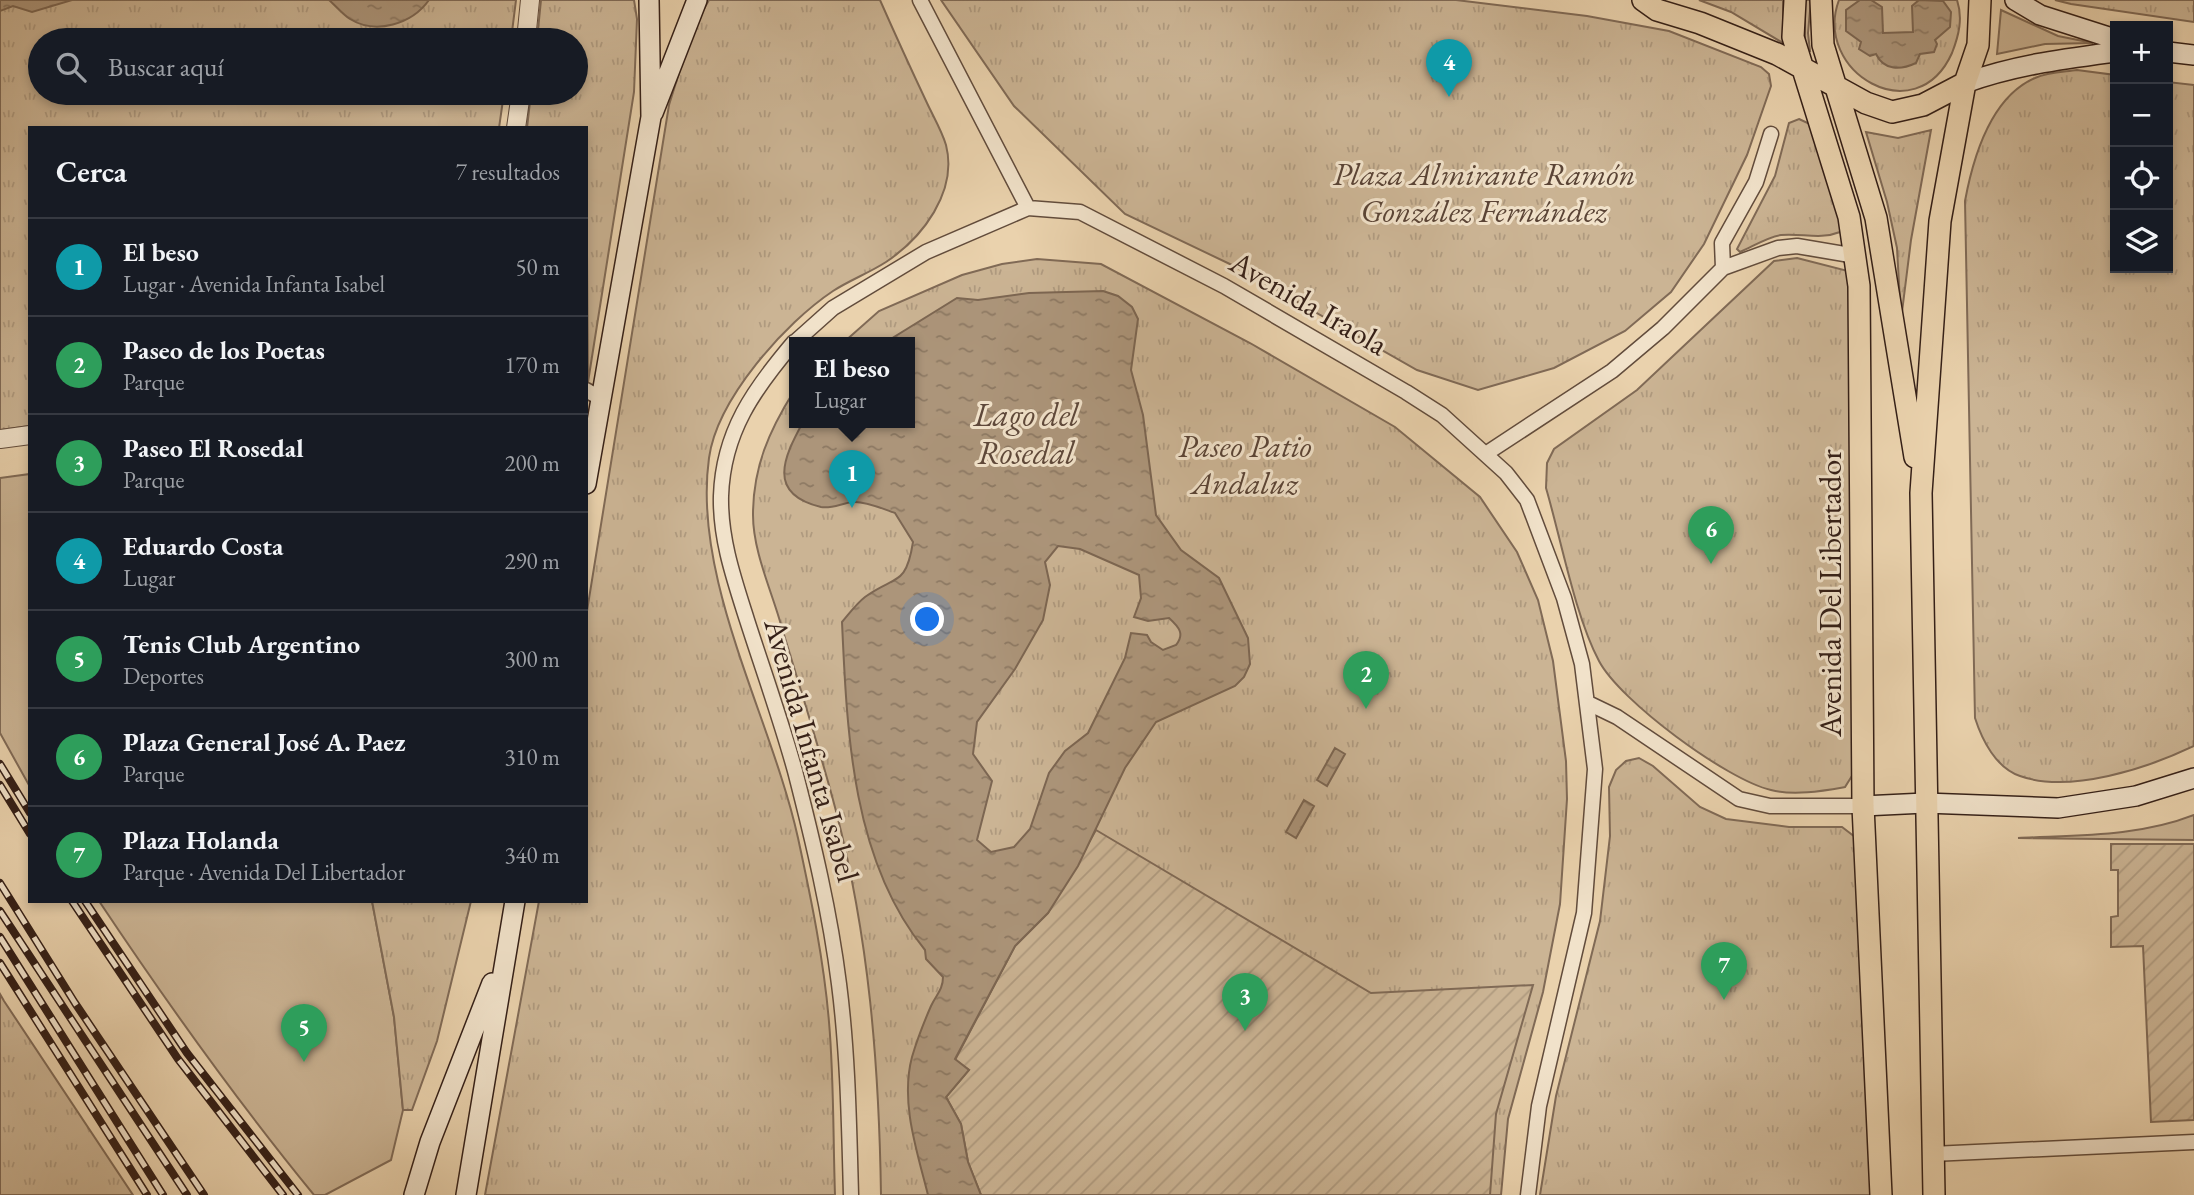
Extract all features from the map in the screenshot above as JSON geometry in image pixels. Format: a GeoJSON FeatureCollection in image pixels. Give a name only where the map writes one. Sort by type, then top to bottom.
{"type":"FeatureCollection","features":[{"type":"Feature","properties":{"kind":"main road"},"geometry":{"type":"LineString","coordinates":[[649,0],[651,117]]}},
{"type":"Feature","properties":{"kind":"main road"},"geometry":{"type":"LineString","coordinates":[[588,458],[593,394],[651,117],[697,0]]}},
{"type":"Feature","properties":{"kind":"main road"},"geometry":{"type":"LineString","coordinates":[[1643,0],[1657,10],[1700,23],[1802,68],[1866,103],[1892,112],[1923,105],[1965,83],[1996,72],[2056,58],[2110,53]]}},
{"type":"Feature","properties":{"kind":"main road","name":"Avenida Del Libertador"},"geometry":{"type":"LineString","coordinates":[[1795,0],[1792,27],[1802,68],[1842,190],[1856,256],[1863,806],[1881,1195]]}},
{"type":"Feature","properties":{"kind":"main road"},"geometry":{"type":"LineString","coordinates":[[1821,0],[1823,45],[1877,218],[1921,493]]}},
{"type":"Feature","properties":{"kind":"main road"},"geometry":{"type":"LineString","coordinates":[[1934,1195],[1921,493],[1940,221],[1965,83],[1978,45],[1980,0]]}},
{"type":"Feature","properties":{"kind":"main road"},"geometry":{"type":"LineString","coordinates":[[2015,0],[2040,15],[2110,37]]}},
{"type":"Feature","properties":{"kind":"main road"},"geometry":{"type":"LineString","coordinates":[[2173,53],[2194,55]]}},
{"type":"Feature","properties":{"kind":"main road"},"geometry":{"type":"LineString","coordinates":[[1863,806],[1925,803],[2057,808],[2136,796],[2194,778]]}},
{"type":"Feature","properties":{"kind":"main road"},"geometry":{"type":"LineString","coordinates":[[466,1195],[515,903]]}},
{"type":"Feature","properties":{"kind":"main road"},"geometry":{"type":"LineString","coordinates":[[414,1195],[430,1142],[507,946]]}},
{"type":"Feature","properties":{"kind":"street"},"geometry":{"type":"LineString","coordinates":[[527,28],[530,0]]}},
{"type":"Feature","properties":{"kind":"street"},"geometry":{"type":"LineString","coordinates":[[920,0],[1028,208]]}},
{"type":"Feature","properties":{"kind":"street"},"geometry":{"type":"LineString","coordinates":[[516,126],[519,105]]}},
{"type":"Feature","properties":{"kind":"street"},"geometry":{"type":"LineString","coordinates":[[1723,268],[1722,243],[1756,182],[1771,134]]}},
{"type":"Feature","properties":{"kind":"street","name":"Avenida Infanta Isabel"},"geometry":{"type":"LineString","coordinates":[[800,337],[833,308],[926,251],[1028,208]]}},
{"type":"Feature","properties":{"kind":"street","name":"Avenida Iraola"},"geometry":{"type":"LineString","coordinates":[[1028,208],[1080,212],[1194,269],[1433,409],[1487,453],[1527,500],[1553,563],[1573,628],[1588,703],[1595,769],[1584,913],[1539,1106],[1528,1195]]}},
{"type":"Feature","properties":{"kind":"street"},"geometry":{"type":"LineString","coordinates":[[1487,453],[1612,371],[1663,328],[1723,268],[1788,247],[1856,256]]}},
{"type":"Feature","properties":{"kind":"street","name":"Avenida Infanta Isabel"},"geometry":{"type":"LineString","coordinates":[[789,348],[744,407],[731,436],[721,495],[722,526],[734,578],[793,766],[822,880],[840,997],[848,1089],[851,1195]]}},
{"type":"Feature","properties":{"kind":"street"},"geometry":{"type":"LineString","coordinates":[[0,439],[28,435]]}},
{"type":"Feature","properties":{"kind":"street"},"geometry":{"type":"LineString","coordinates":[[1588,703],[1617,717],[1739,799],[1770,806],[1863,806]]}},
{"type":"Feature","properties":{"kind":"street"},"geometry":{"type":"LineString","coordinates":[[1932,1154],[2194,1142]]}},
{"type":"Feature","properties":{"kind":"green space"},"geometry":{"type":"Polygon","coordinates":[[[0,0],[516,0],[512,28],[28,28],[28,105],[502,105],[499,126],[28,126],[28,426],[0,430],[0,0]]]}},
{"type":"Feature","properties":{"kind":"green space"},"geometry":{"type":"Polygon","coordinates":[[[541,0],[634,0],[637,19],[634,92],[588,382],[588,126],[527,126],[530,105],[588,105],[588,28],[538,28],[541,0]]]}},
{"type":"Feature","properties":{"kind":"green space"},"geometry":{"type":"Polygon","coordinates":[[[709,0],[880,0],[946,145],[947,180],[942,196],[924,227],[886,262],[839,287],[814,305],[775,342],[756,364],[725,412],[709,458],[707,504],[712,552],[737,649],[786,793],[816,930],[831,1043],[835,1195],[485,1195],[539,903],[588,903],[588,605],[669,105],[693,28],[709,0]]]}},
{"type":"Feature","properties":{"kind":"green space","name":"Plaza Almirante Ramón González Fernández"},"geometry":{"type":"Polygon","coordinates":[[[941,0],[1456,0],[1587,16],[1669,31],[1761,67],[1769,74],[1771,86],[1747,155],[1704,244],[1671,292],[1625,331],[1554,368],[1478,390],[1417,370],[1234,266],[1125,214],[1014,106],[941,0]]]}},
{"type":"Feature","properties":{"kind":"green space"},"geometry":{"type":"Polygon","coordinates":[[[1699,0],[1783,0],[1783,43],[1731,12],[1699,0]]]}},
{"type":"Feature","properties":{"kind":"green space"},"geometry":{"type":"Polygon","coordinates":[[[1805,0],[1811,0],[1808,33],[1810,51],[1805,51],[1805,0]]]}},
{"type":"Feature","properties":{"kind":"green space"},"geometry":{"type":"Polygon","coordinates":[[[1839,0],[1957,0],[1959,26],[1952,53],[1936,77],[1915,89],[1893,90],[1872,84],[1853,70],[1840,50],[1835,26],[1839,0]]]}},
{"type":"Feature","properties":{"kind":"green space"},"geometry":{"type":"Polygon","coordinates":[[[2055,0],[2194,0],[2194,22],[2071,4],[2055,0]]]}},
{"type":"Feature","properties":{"kind":"green space"},"geometry":{"type":"Polygon","coordinates":[[[2001,10],[2058,36],[2093,43],[2045,44],[1997,54],[2001,10]]]}},
{"type":"Feature","properties":{"kind":"green space"},"geometry":{"type":"Polygon","coordinates":[[[2077,70],[2110,74],[2110,273],[2173,273],[2173,83],[2194,85],[2194,746],[2132,770],[2062,782],[2040,781],[2020,776],[2004,767],[1986,744],[1975,718],[1965,201],[1979,148],[1996,114],[2020,87],[2050,73],[2077,70]]]}},
{"type":"Feature","properties":{"kind":"green space"},"geometry":{"type":"Polygon","coordinates":[[[1799,119],[1812,125],[1842,222],[1840,232],[1818,236],[1781,235],[1740,252],[1737,249],[1775,176],[1789,123],[1799,119]]]}},
{"type":"Feature","properties":{"kind":"green space"},"geometry":{"type":"Polygon","coordinates":[[[1931,130],[1911,240],[1901,320],[1897,248],[1887,202],[1866,132],[1898,138],[1931,130]]]}},
{"type":"Feature","properties":{"kind":"green space"},"geometry":{"type":"Polygon","coordinates":[[[1797,258],[1848,271],[1852,283],[1855,771],[1845,787],[1798,793],[1771,790],[1729,771],[1676,737],[1611,678],[1590,643],[1569,577],[1546,488],[1547,463],[1554,449],[1637,390],[1774,261],[1797,258]]]}},
{"type":"Feature","properties":{"kind":"green space","name":"Paseo Patio Andaluz"},"geometry":{"type":"Polygon","coordinates":[[[1037,259],[1101,264],[1250,343],[1395,427],[1480,497],[1517,552],[1538,600],[1553,661],[1566,761],[1567,799],[1560,904],[1543,992],[1508,1119],[1501,1195],[881,1195],[875,1049],[857,906],[829,787],[759,554],[753,515],[756,481],[770,435],[789,400],[789,428],[915,428],[915,337],[850,337],[879,311],[962,275],[1002,264],[1037,259]]]}},
{"type":"Feature","properties":{"kind":"green space"},"geometry":{"type":"Polygon","coordinates":[[[28,474],[28,783],[0,733],[0,478],[28,474]]]}},
{"type":"Feature","properties":{"kind":"green space"},"geometry":{"type":"Polygon","coordinates":[[[1639,758],[1653,766],[1700,807],[1726,819],[1789,827],[1842,827],[1855,837],[1875,1195],[1540,1195],[1556,1096],[1600,921],[1610,836],[1609,787],[1616,770],[1626,761],[1639,758]]]}},
{"type":"Feature","properties":{"kind":"green space"},"geometry":{"type":"Polygon","coordinates":[[[2194,815],[2194,840],[2018,838],[2129,831],[2194,815]]]}},
{"type":"Feature","properties":{"kind":"green space"},"geometry":{"type":"Polygon","coordinates":[[[1096,830],[1371,993],[1533,985],[1496,1114],[1490,1195],[981,1195],[968,1162],[961,1124],[946,1097],[969,1070],[955,1060],[1015,946],[1048,913],[1096,830]]]}},
{"type":"Feature","properties":{"kind":"green space"},"geometry":{"type":"Polygon","coordinates":[[[2111,844],[2194,844],[2194,1120],[2151,1122],[2143,946],[2111,947],[2111,917],[2118,916],[2118,870],[2111,870],[2111,844]]]}},
{"type":"Feature","properties":{"kind":"green space"},"geometry":{"type":"Polygon","coordinates":[[[100,903],[372,903],[394,1017],[403,1110],[391,1160],[325,1195],[314,1195],[257,1124],[150,977],[100,903]]]}},
{"type":"Feature","properties":{"kind":"green space"},"geometry":{"type":"Polygon","coordinates":[[[372,903],[471,903],[437,1041],[412,1110],[403,1110],[394,1017],[372,903]]]}},
{"type":"Feature","properties":{"kind":"green space"},"geometry":{"type":"Polygon","coordinates":[[[0,994],[4,1001],[133,1195],[0,1195],[0,994]]]}},
{"type":"Feature","properties":{"kind":"water"},"geometry":{"type":"Polygon","coordinates":[[[0,0],[72,0],[32,12],[13,6],[0,11],[0,0]]]}},
{"type":"Feature","properties":{"kind":"water"},"geometry":{"type":"Polygon","coordinates":[[[329,0],[429,0],[403,21],[371,26],[350,19],[329,0]]]}},
{"type":"Feature","properties":{"kind":"water"},"geometry":{"type":"Polygon","coordinates":[[[1860,0],[1871,0],[1882,7],[1883,33],[1913,32],[1912,6],[1919,0],[1943,1],[1951,12],[1950,27],[1935,40],[1937,44],[1934,52],[1920,54],[1916,63],[1893,68],[1879,60],[1876,54],[1870,56],[1859,49],[1861,42],[1846,31],[1846,10],[1860,0]]]}},
{"type":"Feature","properties":{"kind":"water","name":"Lago del Rosedal"},"geometry":{"type":"Polygon","coordinates":[[[1103,291],[1118,296],[1132,307],[1138,319],[1131,370],[1143,415],[1156,515],[1181,550],[1219,578],[1248,638],[1250,664],[1244,677],[1235,686],[1156,722],[1125,768],[1078,866],[1048,913],[1015,946],[955,1059],[969,1070],[946,1097],[961,1124],[968,1162],[981,1195],[928,1195],[911,1126],[909,1074],[918,1038],[941,989],[943,977],[926,959],[925,950],[901,915],[882,877],[868,836],[851,751],[842,622],[865,597],[903,573],[913,542],[895,513],[858,502],[821,507],[804,501],[792,493],[786,484],[784,473],[790,448],[800,428],[915,428],[915,337],[894,337],[957,298],[978,300],[1029,293],[1103,291]],[[1058,546],[1045,562],[1050,585],[1043,620],[1015,669],[977,722],[973,754],[992,781],[977,840],[991,852],[1014,847],[1030,829],[1049,773],[1065,751],[1088,733],[1125,658],[1131,633],[1147,635],[1151,642],[1163,650],[1176,645],[1180,634],[1169,618],[1148,621],[1134,617],[1141,598],[1139,575],[1080,549],[1058,546]]]}},
{"type":"Feature","properties":{"kind":"water"},"geometry":{"type":"Polygon","coordinates":[[[1335,748],[1345,754],[1327,786],[1317,780],[1335,748]]]}},
{"type":"Feature","properties":{"kind":"water"},"geometry":{"type":"Polygon","coordinates":[[[1304,800],[1314,806],[1296,838],[1286,832],[1304,800]]]}},
{"type":"Feature","properties":{"kind":"railway"},"geometry":{"type":"LineString","coordinates":[[0,764],[28,810]]}},
{"type":"Feature","properties":{"kind":"railway"},"geometry":{"type":"LineString","coordinates":[[0,785],[28,831]]}},
{"type":"Feature","properties":{"kind":"railway"},"geometry":{"type":"LineString","coordinates":[[0,883],[75,1003],[204,1195]]}},
{"type":"Feature","properties":{"kind":"railway"},"geometry":{"type":"LineString","coordinates":[[73,903],[178,1059],[283,1195]]}},
{"type":"Feature","properties":{"kind":"railway"},"geometry":{"type":"LineString","coordinates":[[86,903],[187,1053],[298,1195]]}},
{"type":"Feature","properties":{"kind":"railway"},"geometry":{"type":"LineString","coordinates":[[0,911],[187,1195]]}},
{"type":"Feature","properties":{"kind":"railway"},"geometry":{"type":"LineString","coordinates":[[0,937],[163,1195]]}},
{"type":"Feature","properties":{"kind":"railway"},"geometry":{"type":"LineString","coordinates":[[0,963],[147,1195]]}},
{"type":"Feature","properties":{"kind":"place","name":"Eduardo Costa"},"geometry":{"type":"Point","coordinates":[1449,97]}},
{"type":"Feature","properties":{"kind":"place","name":"El beso"},"geometry":{"type":"Point","coordinates":[852,508]}},
{"type":"Feature","properties":{"kind":"place","name":"Plaza General José A. Paez"},"geometry":{"type":"Point","coordinates":[1711,564]}},
{"type":"Feature","properties":{"kind":"place","name":"Paseo de los Poetas"},"geometry":{"type":"Point","coordinates":[1366,709]}},
{"type":"Feature","properties":{"kind":"place","name":"Plaza Holanda"},"geometry":{"type":"Point","coordinates":[1724,1000]}},
{"type":"Feature","properties":{"kind":"place","name":"Paseo El Rosedal"},"geometry":{"type":"Point","coordinates":[1245,1031]}},
{"type":"Feature","properties":{"kind":"place","name":"Tenis Club Argentino"},"geometry":{"type":"Point","coordinates":[304,1062]}}]}
